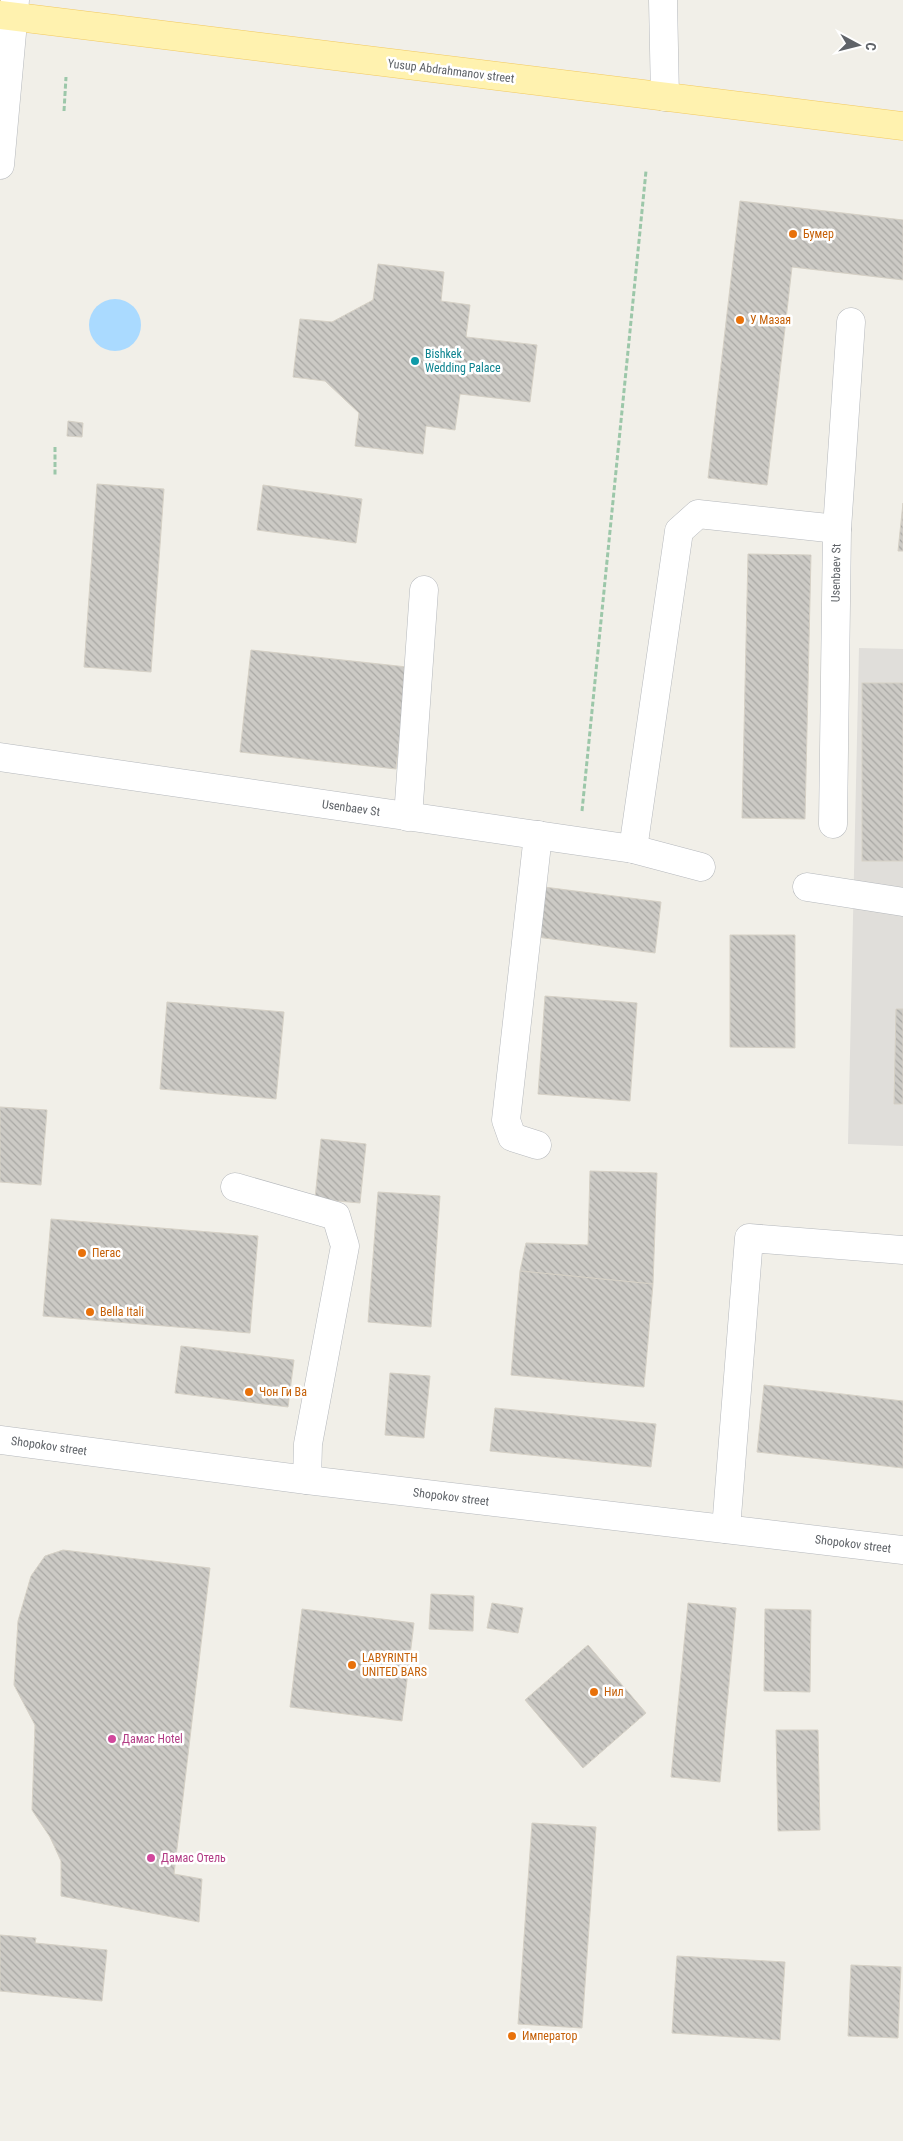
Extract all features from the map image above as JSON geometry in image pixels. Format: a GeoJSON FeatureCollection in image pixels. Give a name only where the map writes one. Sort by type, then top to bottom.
{"type":"FeatureCollection","features":[{"type":"Feature","properties":{"kind":"main road","name":"Yusup Abdrahmanov street"},"geometry":{"type":"LineString","coordinates":[[10,11],[665,97],[903,126]]}},
{"type":"Feature","properties":{"kind":"street"},"geometry":{"type":"LineString","coordinates":[[663,0],[665,97]]}},
{"type":"Feature","properties":{"kind":"street"},"geometry":{"type":"LineString","coordinates":[[0,165],[10,11]]}},
{"type":"Feature","properties":{"kind":"street","name":"Usenbaev St"},"geometry":{"type":"LineString","coordinates":[[833,824],[837,530],[850,322]]}},
{"type":"Feature","properties":{"kind":"street"},"geometry":{"type":"LineString","coordinates":[[633,849],[679,531],[698,514],[837,530]]}},
{"type":"Feature","properties":{"kind":"street"},"geometry":{"type":"LineString","coordinates":[[408,817],[424,590]]}},
{"type":"Feature","properties":{"kind":"street","name":"Usenbaev St"},"geometry":{"type":"LineString","coordinates":[[0,757],[633,849],[701,866]]}},
{"type":"Feature","properties":{"kind":"street"},"geometry":{"type":"LineString","coordinates":[[537,1145],[512,1137],[506,1120],[538,835]]}},
{"type":"Feature","properties":{"kind":"street"},"geometry":{"type":"LineString","coordinates":[[808,888],[903,902]]}},
{"type":"Feature","properties":{"kind":"street"},"geometry":{"type":"LineString","coordinates":[[235,1187],[336,1216],[345,1246],[308,1444],[307,1480]]}},
{"type":"Feature","properties":{"kind":"street"},"geometry":{"type":"LineString","coordinates":[[726,1529],[749,1238],[903,1250]]}},
{"type":"Feature","properties":{"kind":"street","name":"Shopokov street"},"geometry":{"type":"LineString","coordinates":[[0,1440],[307,1480],[903,1550]]}},
{"type":"Feature","properties":{"kind":"path"},"geometry":{"type":"LineString","coordinates":[[64,111],[66,76]]}},
{"type":"Feature","properties":{"kind":"path"},"geometry":{"type":"LineString","coordinates":[[579,841],[646,171]]}},
{"type":"Feature","properties":{"kind":"path"},"geometry":{"type":"LineString","coordinates":[[55,447],[56,476]]}},
{"type":"Feature","properties":{"kind":"shaded area"},"geometry":{"type":"Polygon","coordinates":[[[859,648],[903,649],[903,1146],[848,1144],[859,648]]]}},
{"type":"Feature","properties":{"kind":"water"},"geometry":{"type":"Polygon","coordinates":[[[115,299],[125,301],[133,307],[139,315],[141,325],[139,335],[133,343],[125,349],[115,351],[105,349],[97,343],[91,335],[89,325],[91,315],[97,307],[105,301],[115,299]]]}},
{"type":"Feature","properties":{"kind":"building"},"geometry":{"type":"Polygon","coordinates":[[[740,201],[903,220],[903,280],[792,267],[767,485],[708,478],[740,201]]]}},
{"type":"Feature","properties":{"kind":"building","name":"Bishkek Wedding Palace"},"geometry":{"type":"Polygon","coordinates":[[[378,264],[444,272],[441,301],[470,305],[466,337],[537,345],[530,402],[460,394],[455,430],[426,426],[423,454],[355,446],[359,413],[325,381],[293,377],[300,319],[332,322],[373,300],[378,264]]]}},
{"type":"Feature","properties":{"kind":"building"},"geometry":{"type":"Polygon","coordinates":[[[68,421],[83,423],[82,437],[67,436],[68,421]]]}},
{"type":"Feature","properties":{"kind":"building"},"geometry":{"type":"Polygon","coordinates":[[[97,484],[164,489],[151,672],[84,667],[97,484]]]}},
{"type":"Feature","properties":{"kind":"building"},"geometry":{"type":"Polygon","coordinates":[[[263,485],[362,499],[356,543],[257,530],[263,485]]]}},
{"type":"Feature","properties":{"kind":"building"},"geometry":{"type":"Polygon","coordinates":[[[903,503],[903,551],[898,551],[903,503]]]}},
{"type":"Feature","properties":{"kind":"building"},"geometry":{"type":"Polygon","coordinates":[[[748,554],[811,555],[805,819],[742,818],[748,554]]]}},
{"type":"Feature","properties":{"kind":"building"},"geometry":{"type":"Polygon","coordinates":[[[251,650],[407,667],[396,769],[240,752],[251,650]]]}},
{"type":"Feature","properties":{"kind":"building"},"geometry":{"type":"Polygon","coordinates":[[[862,683],[903,683],[903,861],[862,861],[862,683]]]}},
{"type":"Feature","properties":{"kind":"building"},"geometry":{"type":"Polygon","coordinates":[[[544,887],[661,902],[655,953],[537,937],[544,887]]]}},
{"type":"Feature","properties":{"kind":"building"},"geometry":{"type":"Polygon","coordinates":[[[730,935],[795,935],[795,1048],[730,1047],[730,935]]]}},
{"type":"Feature","properties":{"kind":"building"},"geometry":{"type":"Polygon","coordinates":[[[545,996],[637,1003],[630,1101],[538,1094],[545,996]]]}},
{"type":"Feature","properties":{"kind":"building"},"geometry":{"type":"Polygon","coordinates":[[[167,1002],[284,1012],[276,1099],[160,1089],[167,1002]]]}},
{"type":"Feature","properties":{"kind":"building"},"geometry":{"type":"Polygon","coordinates":[[[896,1009],[903,1009],[903,1104],[894,1104],[896,1009]]]}},
{"type":"Feature","properties":{"kind":"building"},"geometry":{"type":"Polygon","coordinates":[[[0,1107],[47,1110],[41,1185],[0,1182],[0,1107]]]}},
{"type":"Feature","properties":{"kind":"building"},"geometry":{"type":"Polygon","coordinates":[[[321,1139],[366,1144],[360,1203],[315,1199],[321,1139]]]}},
{"type":"Feature","properties":{"kind":"building"},"geometry":{"type":"Polygon","coordinates":[[[590,1171],[657,1173],[653,1284],[520,1271],[526,1243],[588,1245],[590,1171]]]}},
{"type":"Feature","properties":{"kind":"building"},"geometry":{"type":"Polygon","coordinates":[[[378,1192],[440,1196],[431,1327],[368,1322],[378,1192]]]}},
{"type":"Feature","properties":{"kind":"building"},"geometry":{"type":"Polygon","coordinates":[[[51,1219],[258,1236],[250,1333],[43,1316],[51,1219]]]}},
{"type":"Feature","properties":{"kind":"building"},"geometry":{"type":"Polygon","coordinates":[[[520,1271],[653,1284],[644,1387],[511,1375],[520,1271]]]}},
{"type":"Feature","properties":{"kind":"building"},"geometry":{"type":"Polygon","coordinates":[[[181,1346],[294,1360],[288,1407],[175,1393],[181,1346]]]}},
{"type":"Feature","properties":{"kind":"building"},"geometry":{"type":"Polygon","coordinates":[[[390,1373],[430,1376],[424,1438],[385,1435],[390,1373]]]}},
{"type":"Feature","properties":{"kind":"building"},"geometry":{"type":"Polygon","coordinates":[[[764,1385],[903,1401],[903,1468],[757,1452],[764,1385]]]}},
{"type":"Feature","properties":{"kind":"building"},"geometry":{"type":"Polygon","coordinates":[[[495,1408],[656,1424],[651,1467],[490,1451],[495,1408]]]}},
{"type":"Feature","properties":{"kind":"building","name":"Дамас Hotel"},"geometry":{"type":"Polygon","coordinates":[[[63,1550],[210,1568],[174,1874],[202,1879],[199,1922],[61,1896],[61,1861],[50,1837],[32,1810],[35,1725],[14,1685],[18,1621],[31,1576],[45,1556],[63,1550]]]}},
{"type":"Feature","properties":{"kind":"building"},"geometry":{"type":"Polygon","coordinates":[[[431,1594],[474,1596],[473,1631],[429,1629],[431,1594]]]}},
{"type":"Feature","properties":{"kind":"building"},"geometry":{"type":"Polygon","coordinates":[[[492,1603],[523,1608],[518,1633],[487,1628],[492,1603]]]}},
{"type":"Feature","properties":{"kind":"building"},"geometry":{"type":"Polygon","coordinates":[[[688,1603],[736,1608],[720,1782],[671,1777],[688,1603]]]}},
{"type":"Feature","properties":{"kind":"building","name":"LABYRINTH UNITED BARS"},"geometry":{"type":"Polygon","coordinates":[[[302,1609],[414,1623],[402,1721],[290,1707],[302,1609]]]}},
{"type":"Feature","properties":{"kind":"building"},"geometry":{"type":"Polygon","coordinates":[[[765,1609],[811,1610],[810,1692],[764,1691],[765,1609]]]}},
{"type":"Feature","properties":{"kind":"building"},"geometry":{"type":"Polygon","coordinates":[[[588,1645],[646,1713],[583,1768],[525,1700],[588,1645]]]}},
{"type":"Feature","properties":{"kind":"building"},"geometry":{"type":"Polygon","coordinates":[[[776,1730],[818,1730],[820,1830],[778,1831],[776,1730]]]}},
{"type":"Feature","properties":{"kind":"building"},"geometry":{"type":"Polygon","coordinates":[[[532,1823],[596,1827],[582,2028],[518,2024],[532,1823]]]}},
{"type":"Feature","properties":{"kind":"building"},"geometry":{"type":"Polygon","coordinates":[[[0,1935],[36,1938],[35,1943],[107,1950],[102,2001],[0,1991],[0,1935]]]}},
{"type":"Feature","properties":{"kind":"building"},"geometry":{"type":"Polygon","coordinates":[[[677,1956],[785,1962],[780,2040],[672,2033],[677,1956]]]}},
{"type":"Feature","properties":{"kind":"building"},"geometry":{"type":"Polygon","coordinates":[[[851,1965],[901,1967],[898,2038],[848,2036],[851,1965]]]}},
{"type":"Feature","properties":{"kind":"place","name":"Бумер"},"geometry":{"type":"Point","coordinates":[793,234]}},
{"type":"Feature","properties":{"kind":"place","name":"У Мазая"},"geometry":{"type":"Point","coordinates":[740,320]}},
{"type":"Feature","properties":{"kind":"place","name":"Bishkek Wedding Palace"},"geometry":{"type":"Point","coordinates":[415,361]}},
{"type":"Feature","properties":{"kind":"place","name":"Пегас"},"geometry":{"type":"Point","coordinates":[82,1253]}},
{"type":"Feature","properties":{"kind":"place","name":"Bella Itali"},"geometry":{"type":"Point","coordinates":[90,1312]}},
{"type":"Feature","properties":{"kind":"place","name":"Чон Ги Ва"},"geometry":{"type":"Point","coordinates":[249,1392]}},
{"type":"Feature","properties":{"kind":"place","name":"LABYRINTH UNITED BARS"},"geometry":{"type":"Point","coordinates":[352,1665]}},
{"type":"Feature","properties":{"kind":"place","name":"Нил"},"geometry":{"type":"Point","coordinates":[594,1692]}},
{"type":"Feature","properties":{"kind":"place","name":"Дамас Hotel"},"geometry":{"type":"Point","coordinates":[112,1739]}},
{"type":"Feature","properties":{"kind":"place","name":"Дамас Отель"},"geometry":{"type":"Point","coordinates":[151,1858]}},
{"type":"Feature","properties":{"kind":"place","name":"Император"},"geometry":{"type":"Point","coordinates":[512,2036]}}]}
